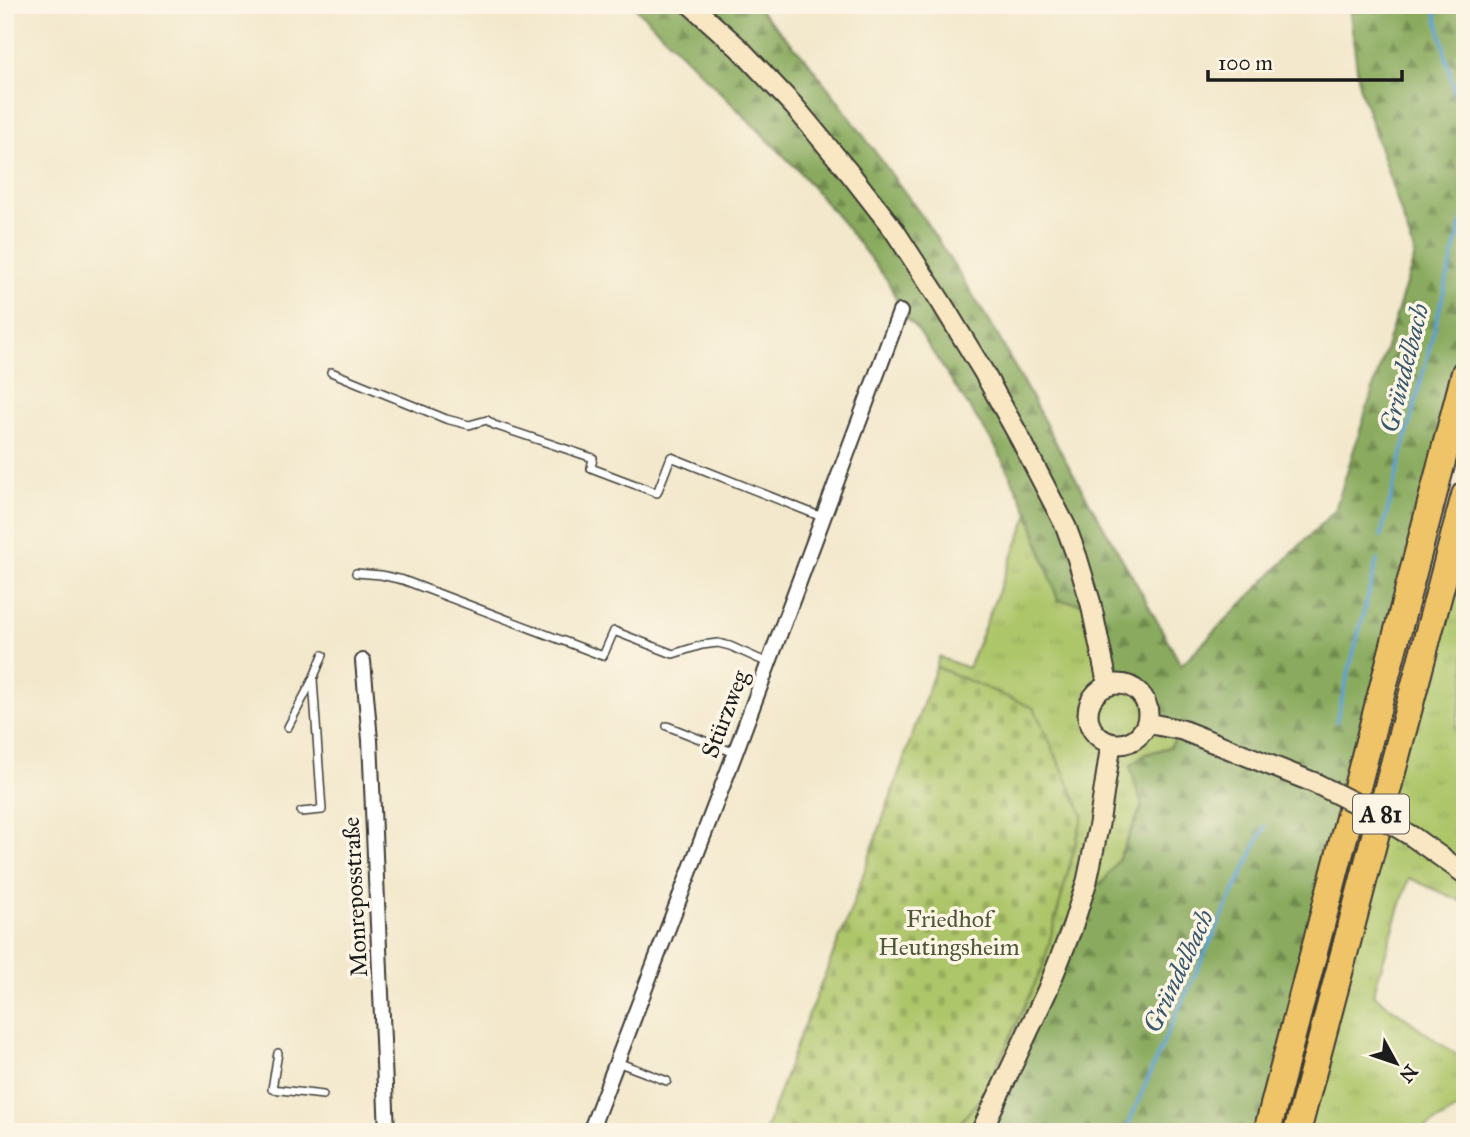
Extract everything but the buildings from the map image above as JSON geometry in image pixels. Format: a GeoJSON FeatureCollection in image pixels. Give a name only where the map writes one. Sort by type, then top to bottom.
{"type":"FeatureCollection","features":[{"type":"Feature","properties":{"kind":"highway","name":"A 81"},"geometry":{"type":"LineString","coordinates":[[1267,1132],[1465,373]]}},
{"type":"Feature","properties":{"kind":"highway","name":"A 81"},"geometry":{"type":"LineString","coordinates":[[1297,1132],[1465,495]]}},
{"type":"Feature","properties":{"kind":"main road"},"geometry":{"type":"LineString","coordinates":[[691,5],[740,49],[794,106],[894,230],[942,302],[983,371],[1066,527],[1091,604],[1108,686]]}},
{"type":"Feature","properties":{"kind":"main road"},"geometry":{"type":"LineString","coordinates":[[1127,685],[1135,689],[1147,704],[1147,723],[1137,738],[1129,743],[1111,744],[1093,732],[1088,722],[1091,700],[1098,691],[1108,686],[1127,685]]}},
{"type":"Feature","properties":{"kind":"main road"},"geometry":{"type":"LineString","coordinates":[[1147,723],[1181,730],[1315,783],[1367,809],[1465,874]]}},
{"type":"Feature","properties":{"kind":"main road"},"geometry":{"type":"LineString","coordinates":[[981,1132],[1072,928],[1087,881],[1111,744]]}},
{"type":"Feature","properties":{"kind":"street","name":"Stürzweg"},"geometry":{"type":"LineString","coordinates":[[590,1132],[900,312]]}},
{"type":"Feature","properties":{"kind":"street","name":"Monreposstraße"},"geometry":{"type":"LineString","coordinates":[[363,661],[370,740],[387,1132]]}},
{"type":"Feature","properties":{"kind":"lane"},"geometry":{"type":"LineString","coordinates":[[331,372],[446,419],[470,425],[487,420],[494,425],[593,458],[591,468],[657,493],[671,457],[822,517]]}},
{"type":"Feature","properties":{"kind":"lane"},"geometry":{"type":"LineString","coordinates":[[356,573],[403,580],[603,656],[614,631],[674,654],[718,643],[768,663]]}},
{"type":"Feature","properties":{"kind":"lane"},"geometry":{"type":"LineString","coordinates":[[288,727],[323,655]]}},
{"type":"Feature","properties":{"kind":"lane"},"geometry":{"type":"LineString","coordinates":[[301,813],[322,810],[313,679]]}},
{"type":"Feature","properties":{"kind":"lane"},"geometry":{"type":"LineString","coordinates":[[667,726],[735,753]]}},
{"type":"Feature","properties":{"kind":"lane"},"geometry":{"type":"LineString","coordinates":[[278,1053],[272,1089],[323,1095]]}},
{"type":"Feature","properties":{"kind":"lane"},"geometry":{"type":"LineString","coordinates":[[617,1062],[667,1081]]}},
{"type":"Feature","properties":{"kind":"green space"},"geometry":{"type":"Polygon","coordinates":[[[633,5],[755,5],[805,58],[924,219],[994,329],[1181,665],[1335,510],[1415,255],[1359,85],[1349,5],[1463,5],[1465,373],[1267,1132],[981,1132],[1087,881],[1102,884],[1118,860],[1142,807],[1130,766],[1146,754],[1170,747],[1181,730],[1147,723],[1147,708],[1141,696],[1131,688],[1117,684],[1091,605],[1058,600],[1029,514],[997,449],[917,329],[900,312],[887,280],[797,169],[633,5]]]}},
{"type":"Feature","properties":{"kind":"green space"},"geometry":{"type":"Polygon","coordinates":[[[1465,495],[1465,682],[1456,729],[1465,768],[1465,906],[1459,900],[1409,878],[1373,994],[1465,1060],[1465,1105],[1418,1132],[1297,1132],[1465,495]]]}},
{"type":"Feature","properties":{"kind":"green space"},"geometry":{"type":"Polygon","coordinates":[[[1029,514],[1058,600],[1091,604],[1117,684],[1132,688],[1142,696],[1147,708],[1147,723],[1182,730],[1170,747],[1146,754],[1142,806],[1118,860],[1102,884],[981,1132],[952,1132],[984,1094],[1043,966],[1083,815],[1034,709],[936,667],[939,657],[968,668],[1029,514]]]}},
{"type":"Feature","properties":{"kind":"green space","name":"Friedhof Heutingsheim"},"geometry":{"type":"Polygon","coordinates":[[[936,667],[1034,708],[1083,815],[1043,966],[984,1094],[952,1132],[765,1132],[797,1043],[848,918],[936,667]]]}},
{"type":"Feature","properties":{"kind":"waterway","name":"Gründelbach"},"geometry":{"type":"LineString","coordinates":[[1434,5],[1465,138]]}},
{"type":"Feature","properties":{"kind":"waterway","name":"Gründelbach"},"geometry":{"type":"LineString","coordinates":[[1381,536],[1465,210]]}},
{"type":"Feature","properties":{"kind":"waterway","name":"Gründelbach"},"geometry":{"type":"LineString","coordinates":[[1336,722],[1377,560]]}},
{"type":"Feature","properties":{"kind":"waterway","name":"Gründelbach"},"geometry":{"type":"LineString","coordinates":[[1125,1132],[1167,1034],[1265,826]]}}]}
